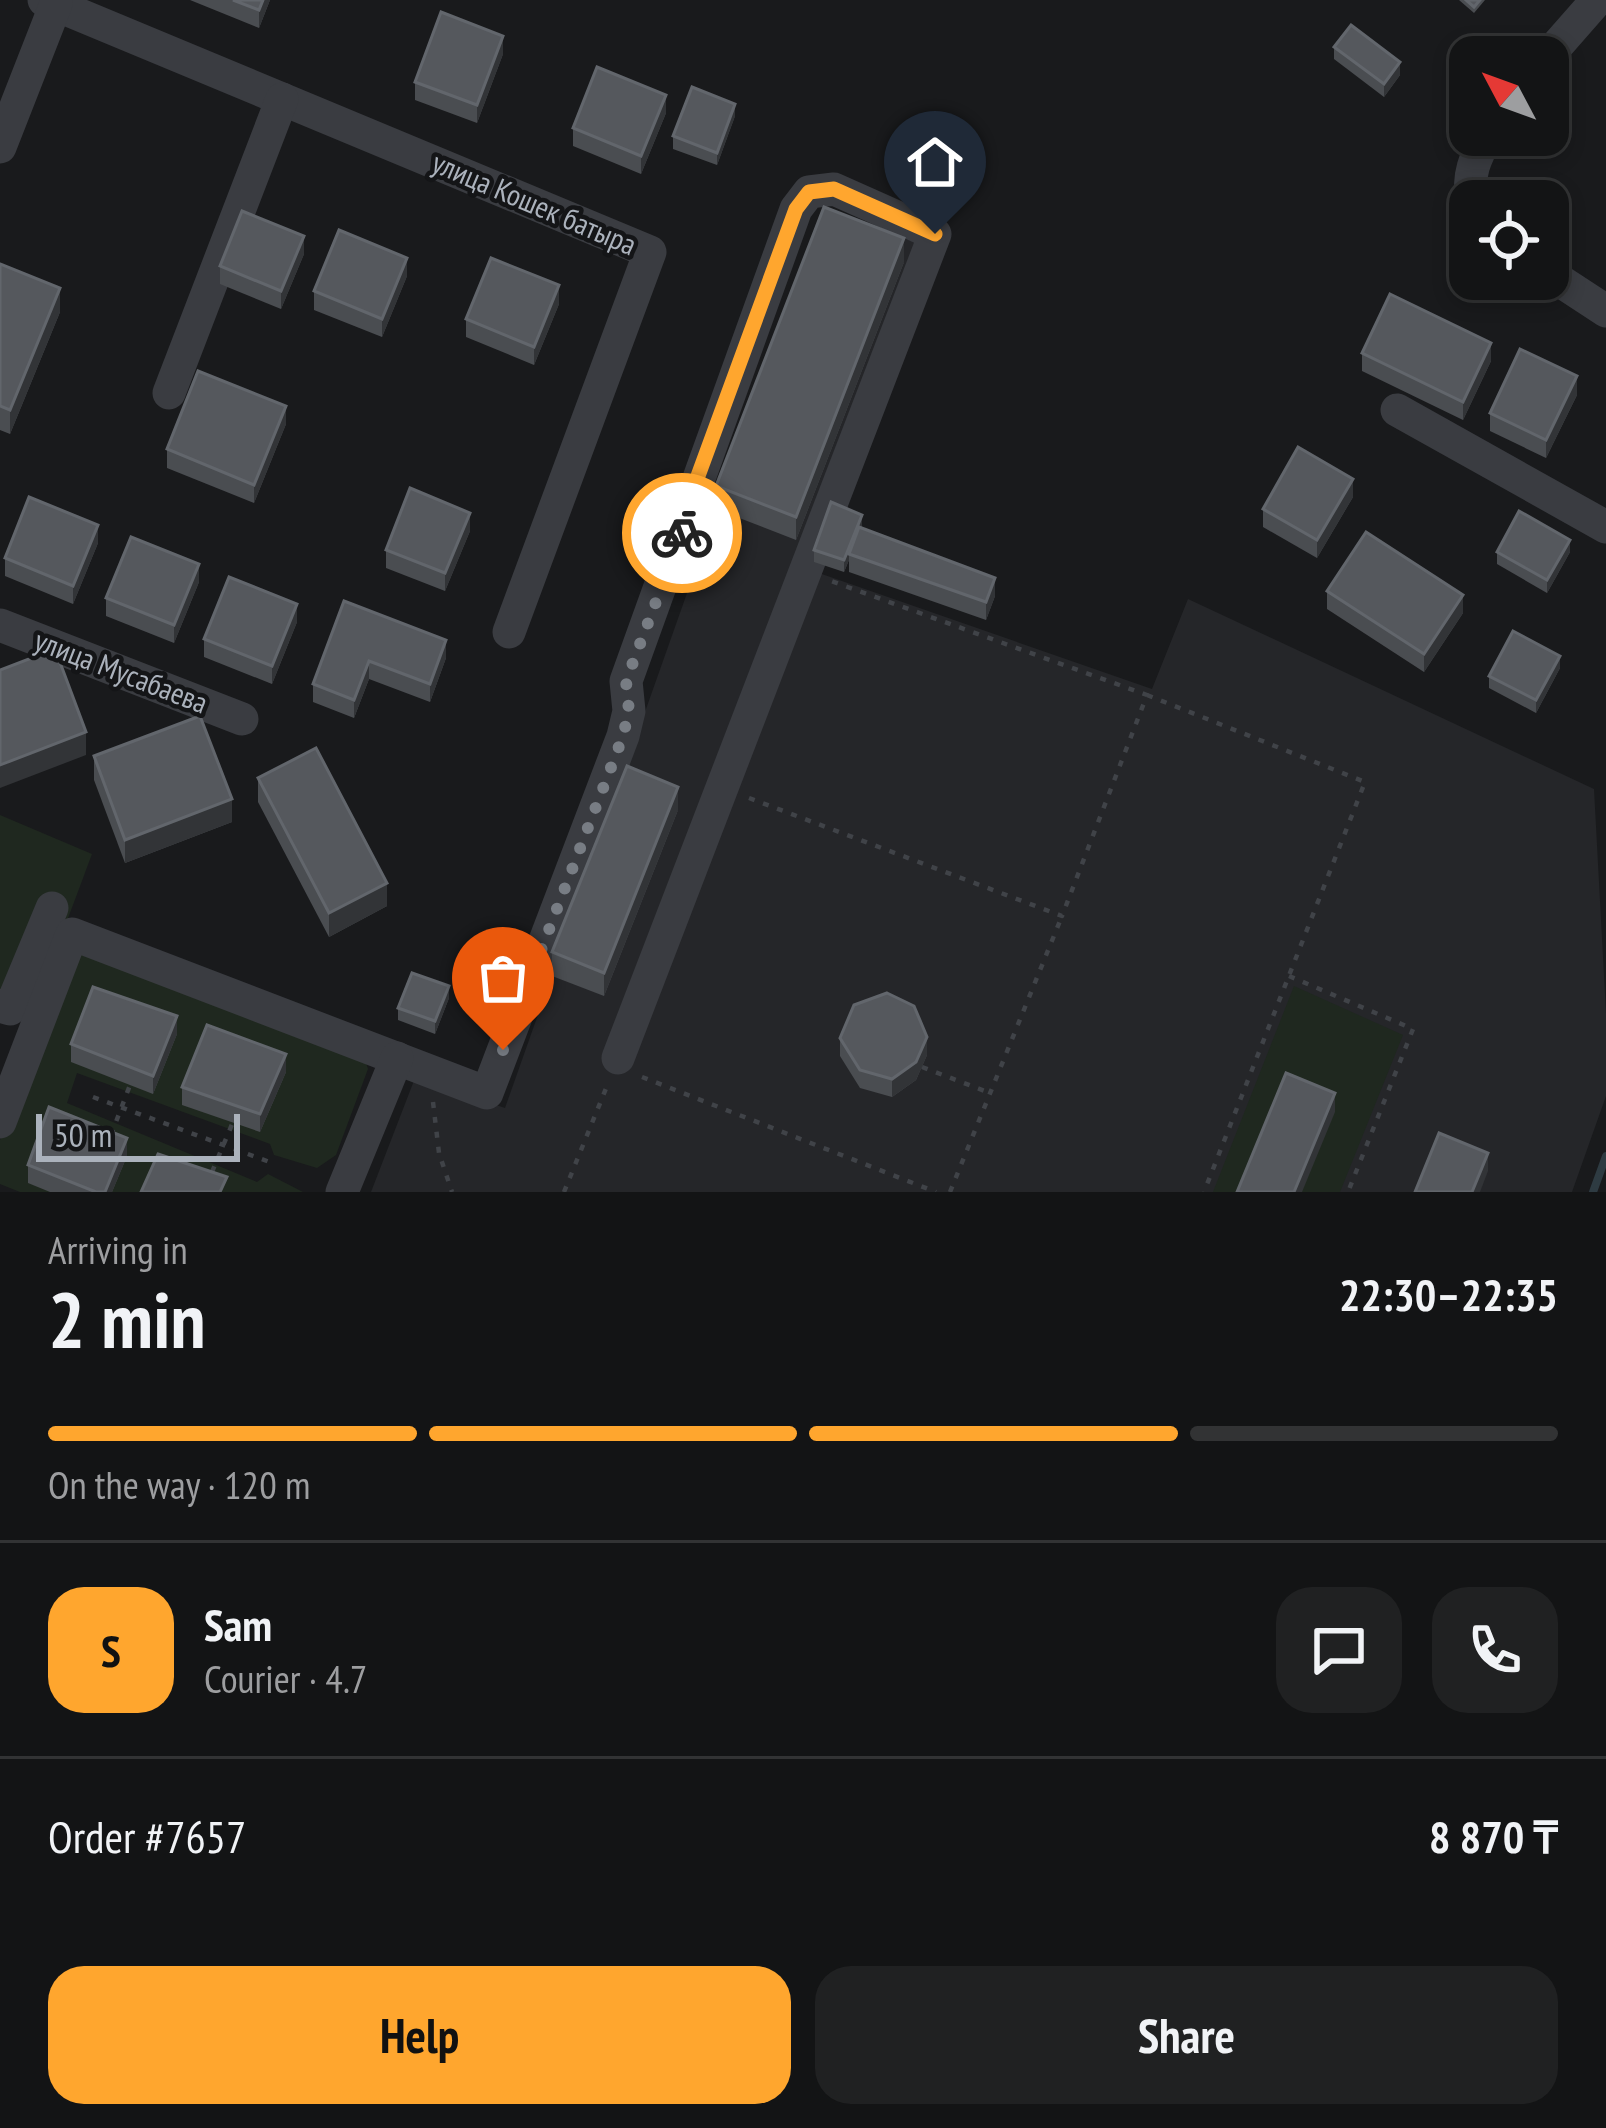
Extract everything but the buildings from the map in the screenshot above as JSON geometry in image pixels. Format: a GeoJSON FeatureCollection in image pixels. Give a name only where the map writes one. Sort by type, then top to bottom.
{"type":"FeatureCollection","features":[{"type":"Feature","properties":{"kind":"street"},"geometry":{"type":"LineString","coordinates":[[1565,36],[1597,0]]}},
{"type":"Feature","properties":{"kind":"street"},"geometry":{"type":"LineString","coordinates":[[0,147],[50,2]]}},
{"type":"Feature","properties":{"kind":"street","name":"улица Кошек батыра"},"geometry":{"type":"LineString","coordinates":[[50,2],[650,252],[509,632]]}},
{"type":"Feature","properties":{"kind":"street"},"geometry":{"type":"LineString","coordinates":[[169,393],[282,99]]}},
{"type":"Feature","properties":{"kind":"street"},"geometry":{"type":"LineString","coordinates":[[0,1122],[72,934],[487,1093],[623,736],[629,711],[626,681],[796,209],[809,192],[834,189],[935,234],[616,1062]]}},
{"type":"Feature","properties":{"kind":"street"},"geometry":{"type":"LineString","coordinates":[[1569,287],[1606,311]]}},
{"type":"Feature","properties":{"kind":"street"},"geometry":{"type":"LineString","coordinates":[[1397,410],[1606,527]]}},
{"type":"Feature","properties":{"kind":"street","name":"улица Мусабаева"},"geometry":{"type":"LineString","coordinates":[[0,625],[242,718]]}},
{"type":"Feature","properties":{"kind":"street"},"geometry":{"type":"LineString","coordinates":[[0,1006],[10,1009],[52,908]]}},
{"type":"Feature","properties":{"kind":"street"},"geometry":{"type":"LineString","coordinates":[[342,1192],[397,1058]]}},
{"type":"Feature","properties":{"kind":"path"},"geometry":{"type":"LineString","coordinates":[[805,572],[1147,695],[1365,782],[1204,1192]]}},
{"type":"Feature","properties":{"kind":"path"},"geometry":{"type":"LineString","coordinates":[[950,1192],[1147,695]]}},
{"type":"Feature","properties":{"kind":"path"},"geometry":{"type":"LineString","coordinates":[[722,788],[1062,916]]}},
{"type":"Feature","properties":{"kind":"path"},"geometry":{"type":"LineString","coordinates":[[1289,976],[1413,1029],[1348,1192]]}},
{"type":"Feature","properties":{"kind":"path"},"geometry":{"type":"LineString","coordinates":[[564,1192],[616,1062],[937,1192]]}},
{"type":"Feature","properties":{"kind":"path"},"geometry":{"type":"LineString","coordinates":[[922,1067],[990,1093]]}},
{"type":"Feature","properties":{"kind":"path"},"geometry":{"type":"LineString","coordinates":[[434,1072],[432,1117],[452,1192]]}},
{"type":"Feature","properties":{"kind":"path"},"geometry":{"type":"LineString","coordinates":[[106,1148],[130,1084]]}},
{"type":"Feature","properties":{"kind":"path"},"geometry":{"type":"LineString","coordinates":[[93,1097],[274,1165]]}},
{"type":"Feature","properties":{"kind":"path"},"geometry":{"type":"LineString","coordinates":[[205,1188],[232,1122]]}},
{"type":"Feature","properties":{"kind":"shaded area"},"geometry":{"type":"Polygon","coordinates":[[[821,214],[919,243],[793,564],[1152,689],[1188,599],[1594,789],[1606,1096],[1572,1192],[371,1192],[415,1078],[505,1108],[821,214]]]}},
{"type":"Feature","properties":{"kind":"shaded area"},"geometry":{"type":"Polygon","coordinates":[[[0,815],[92,854],[33,1012],[0,1002],[0,815]]]}},
{"type":"Feature","properties":{"kind":"shaded area"},"geometry":{"type":"Polygon","coordinates":[[[89,948],[362,1051],[368,1069],[336,1155],[317,1168],[274,1155],[270,1144],[77,1073],[67,1103],[257,1182],[268,1174],[303,1192],[20,1192],[0,1184],[0,1140],[75,958],[89,948]]]}},
{"type":"Feature","properties":{"kind":"shaded area"},"geometry":{"type":"Polygon","coordinates":[[[1294,986],[1403,1035],[1340,1192],[1213,1192],[1294,986]]]}},
{"type":"Feature","properties":{"kind":"waterway"},"geometry":{"type":"LineString","coordinates":[[1593,1192],[1606,1156]]}},
{"type":"Feature","properties":{"kind":"way so far"},"geometry":{"type":"LineString","coordinates":[[503,1050],[623,736],[629,711],[626,681],[682,533]]}},
{"type":"Feature","properties":{"kind":"route"},"geometry":{"type":"LineString","coordinates":[[682,533],[691,495],[796,209],[809,192],[834,189],[935,234]]}}]}
